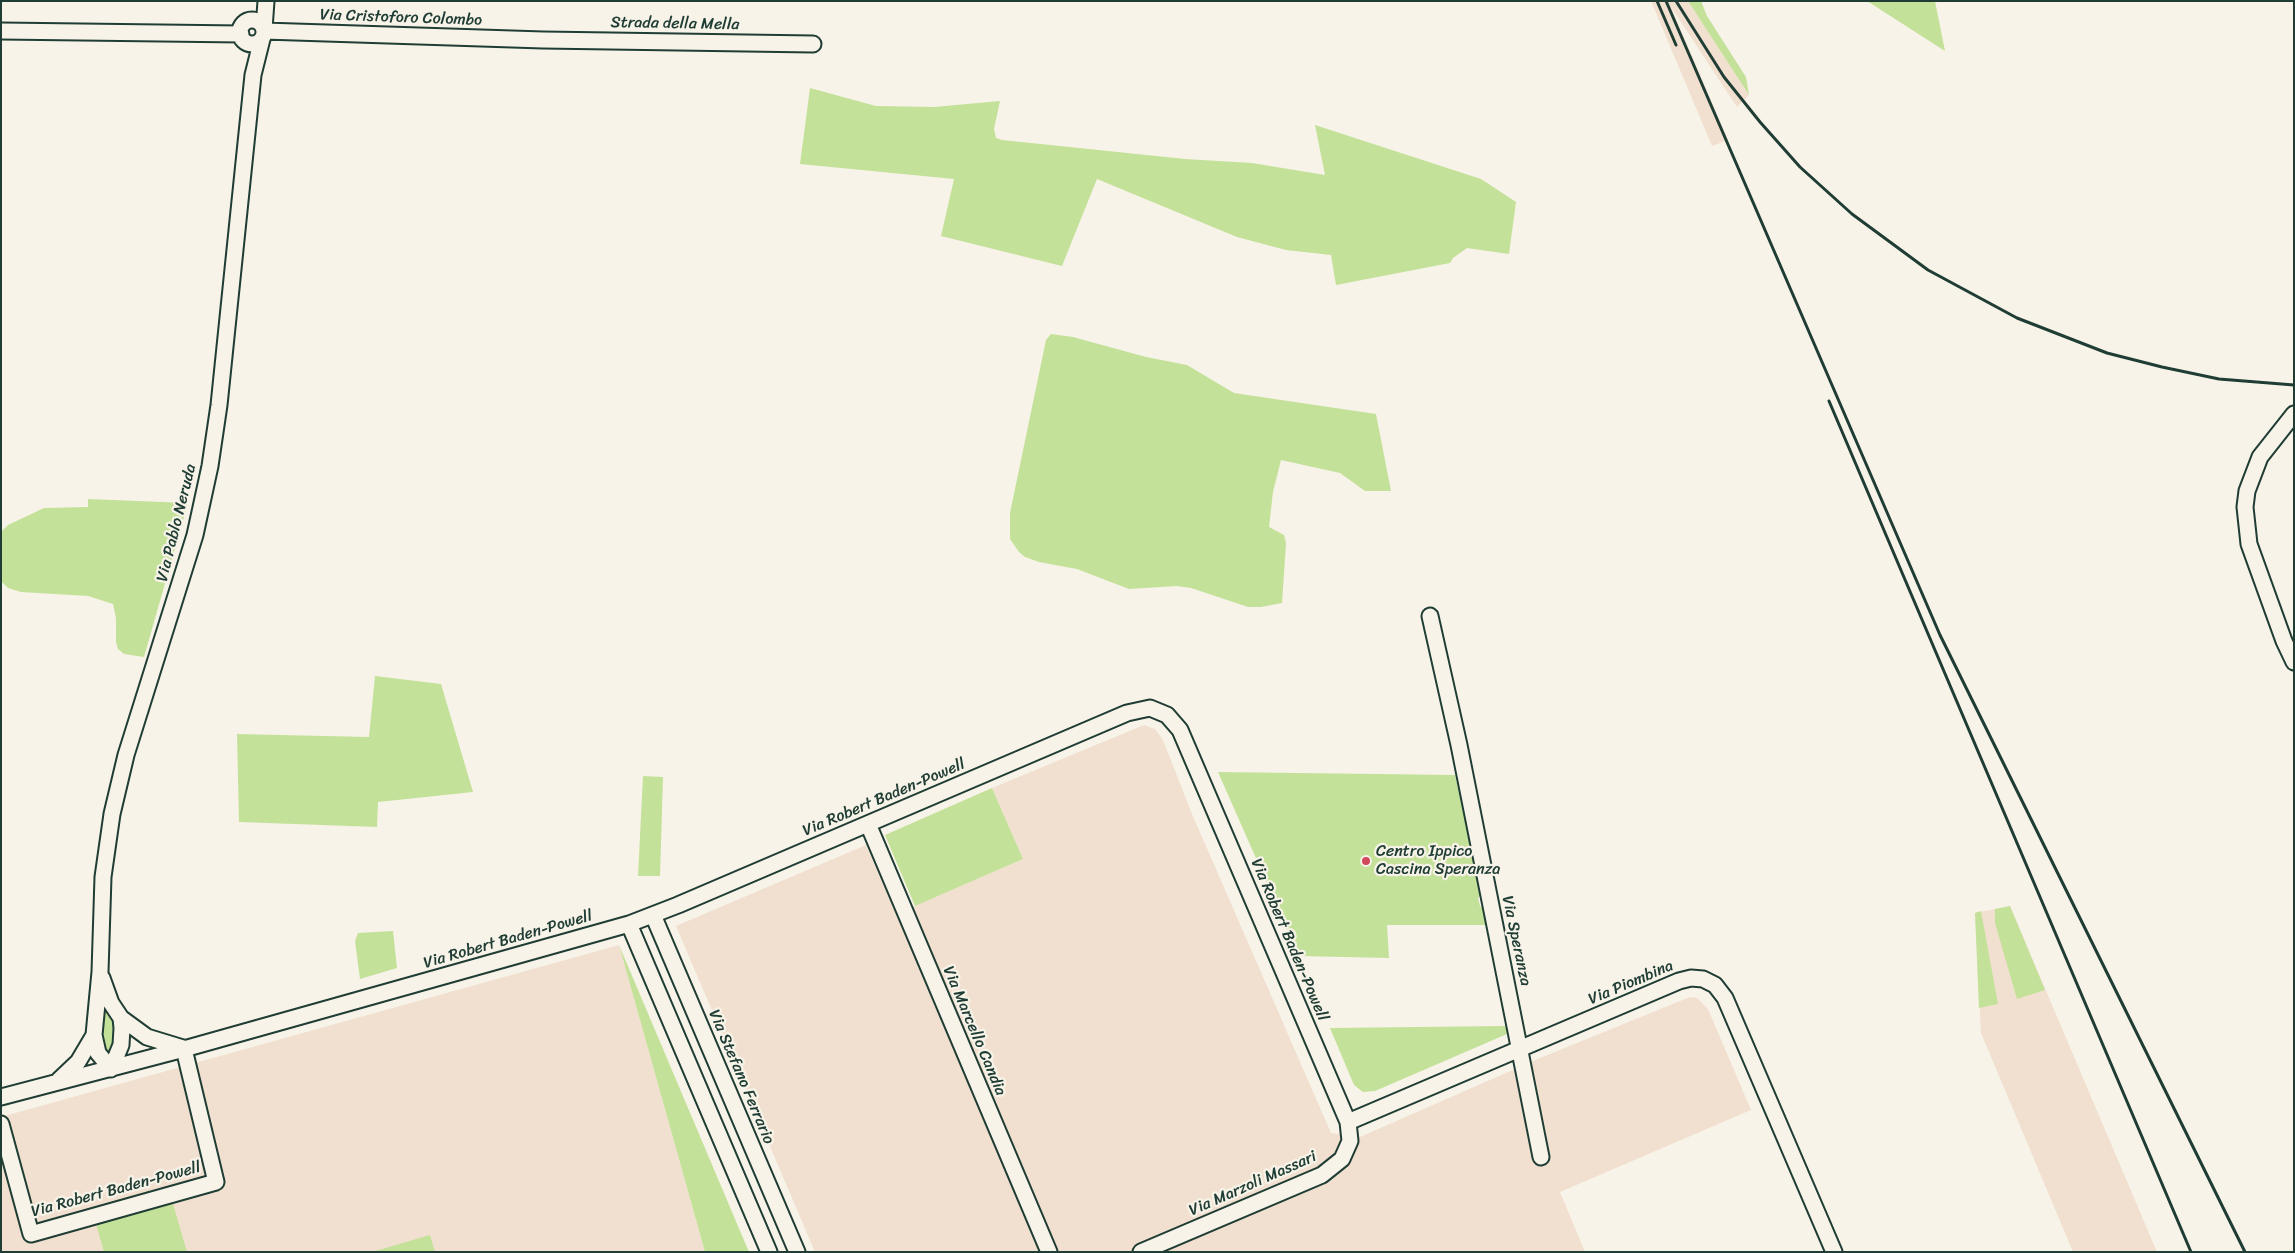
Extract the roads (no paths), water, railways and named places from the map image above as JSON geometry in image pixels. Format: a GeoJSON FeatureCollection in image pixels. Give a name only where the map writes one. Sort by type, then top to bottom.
{"type":"FeatureCollection","features":[{"type":"Feature","properties":{"kind":"street"},"geometry":{"type":"LineString","coordinates":[[245,30],[257,1]]}},
{"type":"Feature","properties":{"kind":"street","name":"Via Pablo Neruda"},"geometry":{"type":"LineString","coordinates":[[94,1034],[100,972],[103,877],[112,814],[126,755],[195,535],[210,466],[219,405],[253,75],[263,33],[266,1]]}},
{"type":"Feature","properties":{"kind":"street"},"geometry":{"type":"LineString","coordinates":[[1,31],[212,33],[245,30],[260,23],[263,33]]}},
{"type":"Feature","properties":{"kind":"street","name":"Via Cristoforo Colombo"},"geometry":{"type":"LineString","coordinates":[[245,30],[256,43],[263,33],[537,40]]}},
{"type":"Feature","properties":{"kind":"street","name":"Via Pablo Neruda"},"geometry":{"type":"LineString","coordinates":[[245,30],[253,75]]}},
{"type":"Feature","properties":{"kind":"street","name":"Strada della Mella"},"geometry":{"type":"LineString","coordinates":[[537,40],[813,44]]}},
{"type":"Feature","properties":{"kind":"street"},"geometry":{"type":"LineString","coordinates":[[2294,414],[2260,457],[2247,491],[2245,507],[2249,544],[2284,641],[2294,662]]}},
{"type":"Feature","properties":{"kind":"street","name":"Via Speranza"},"geometry":{"type":"LineString","coordinates":[[1430,616],[1459,745],[1541,1157]]}},
{"type":"Feature","properties":{"kind":"street","name":"Via Robert Baden-Powell"},"geometry":{"type":"LineString","coordinates":[[1,1098],[184,1049],[653,916],[1136,710],[1150,708],[1167,715],[1176,723],[1186,743],[1348,1122]]}},
{"type":"Feature","properties":{"kind":"street","name":"Via Marcello Candia"},"geometry":{"type":"LineString","coordinates":[[868,824],[1049,1252]]}},
{"type":"Feature","properties":{"kind":"street","name":"Via Stefano Ferrario"},"geometry":{"type":"LineString","coordinates":[[653,916],[797,1252]]}},
{"type":"Feature","properties":{"kind":"street"},"geometry":{"type":"LineString","coordinates":[[629,924],[769,1252]]}},
{"type":"Feature","properties":{"kind":"street"},"geometry":{"type":"LineString","coordinates":[[100,972],[111,1003],[121,1018],[147,1037],[184,1049]]}},
{"type":"Feature","properties":{"kind":"street","name":"Via Piombina"},"geometry":{"type":"LineString","coordinates":[[1348,1122],[1683,980],[1696,978],[1712,984],[1720,990],[1726,1001],[1834,1252]]}},
{"type":"Feature","properties":{"kind":"street"},"geometry":{"type":"LineString","coordinates":[[94,1034],[98,1053],[111,1069],[121,1045],[121,1018]]}},
{"type":"Feature","properties":{"kind":"street"},"geometry":{"type":"LineString","coordinates":[[56,1082],[78,1062],[94,1034]]}},
{"type":"Feature","properties":{"kind":"street","name":"Via Robert Baden-Powell"},"geometry":{"type":"LineString","coordinates":[[1,1124],[31,1234],[216,1182],[184,1049]]}},
{"type":"Feature","properties":{"kind":"street","name":"Via Marzoli Massari"},"geometry":{"type":"LineString","coordinates":[[1140,1252],[1322,1175],[1342,1159],[1348,1150],[1350,1140],[1348,1122]]}},
{"type":"Feature","properties":{"kind":"railway"},"geometry":{"type":"LineString","coordinates":[[1657,1],[1676,45]]}},
{"type":"Feature","properties":{"kind":"railway"},"geometry":{"type":"LineString","coordinates":[[1666,1],[1940,635],[2245,1252]]}},
{"type":"Feature","properties":{"kind":"railway"},"geometry":{"type":"LineString","coordinates":[[1676,1],[1724,77],[1760,122],[1800,167],[1852,214],[1928,270],[2017,318],[2107,353],[2219,379],[2294,385]]}},
{"type":"Feature","properties":{"kind":"railway"},"geometry":{"type":"LineString","coordinates":[[1829,401],[2191,1252]]}},
{"type":"Feature","properties":{"kind":"place","name":"Centro Ippico Cascina Speranza"},"geometry":{"type":"Point","coordinates":[1366,861]}}]}
